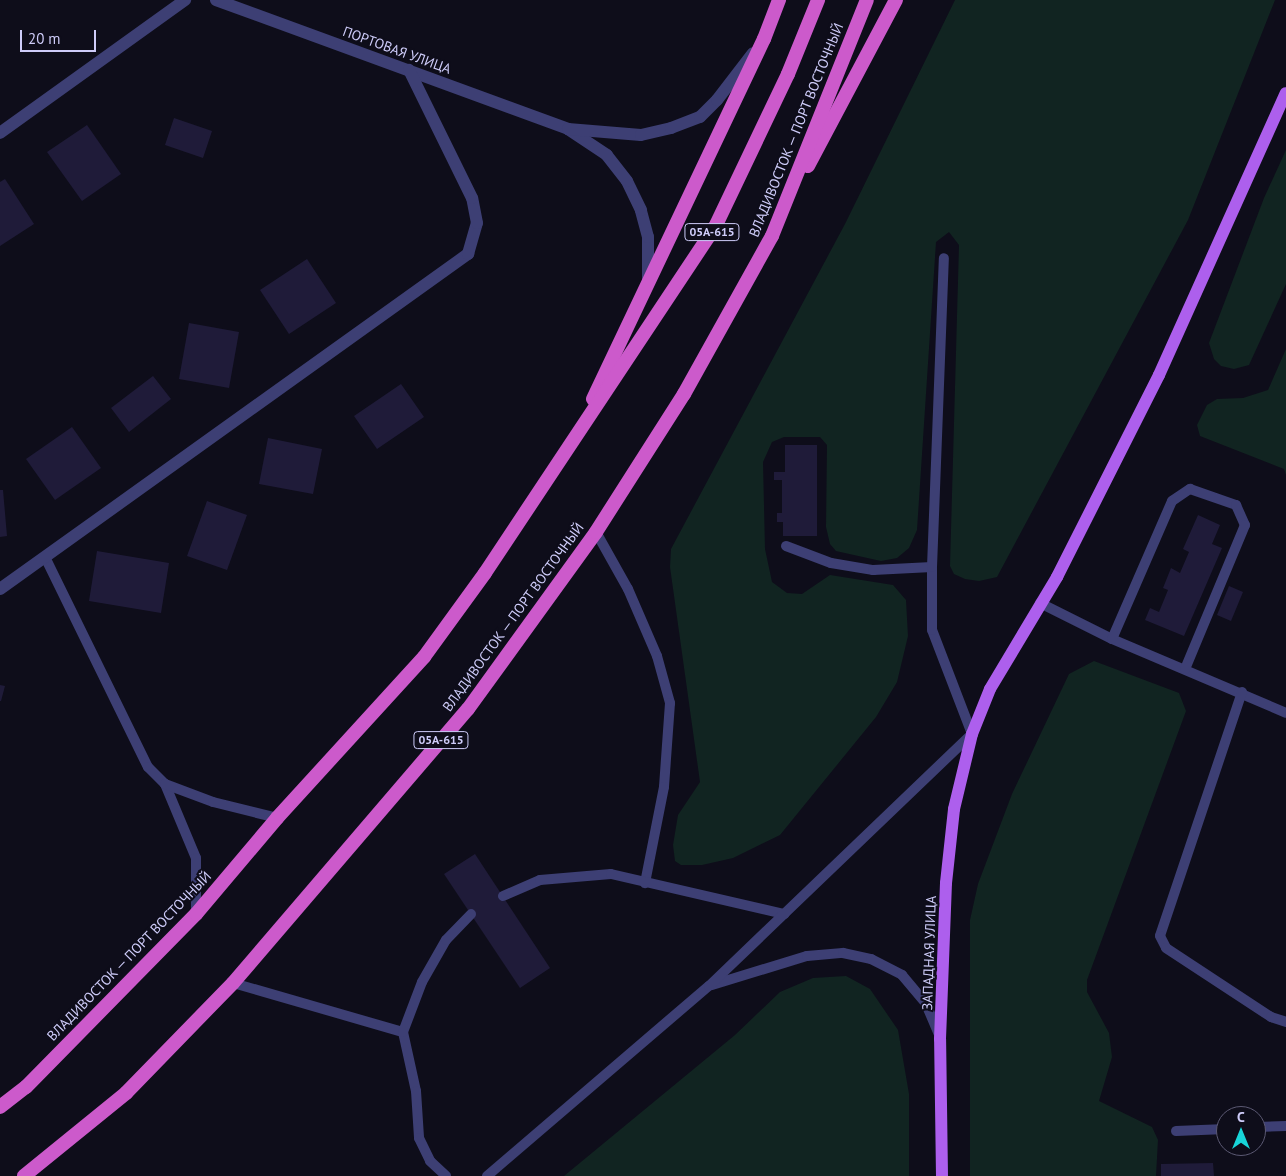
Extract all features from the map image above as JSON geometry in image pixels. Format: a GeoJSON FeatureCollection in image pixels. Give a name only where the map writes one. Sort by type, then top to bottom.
{"type":"FeatureCollection","features":[{"type":"Feature","properties":{"kind":"highway"},"geometry":{"type":"LineString","coordinates":[[572,445],[764,39],[779,0]]}},
{"type":"Feature","properties":{"kind":"highway","name":"ВЛАДИВОСТОК — ПОРТ ВОСТОЧНЫЙ"},"geometry":{"type":"LineString","coordinates":[[0,1107],[26,1087],[196,914],[277,818],[424,657],[572,445],[716,225],[788,74],[818,0]]}},
{"type":"Feature","properties":{"kind":"highway","name":"ВЛАДИВОСТОК — ПОРТ ВОСТОЧНЫЙ"},"geometry":{"type":"LineString","coordinates":[[24,1176],[126,1093],[234,983],[468,709],[596,532],[684,394],[772,236],[867,0]]}},
{"type":"Feature","properties":{"kind":"highway"},"geometry":{"type":"LineString","coordinates":[[772,236],[896,0]]}},
{"type":"Feature","properties":{"kind":"main road","name":"ЗАПАДНАЯ УЛИЦА"},"geometry":{"type":"LineString","coordinates":[[942,1176],[940,1038],[946,883],[954,809],[972,734],[990,689],[1056,577],[1159,375],[1286,93]]}},
{"type":"Feature","properties":{"kind":"street"},"geometry":{"type":"LineString","coordinates":[[0,132],[185,0]]}},
{"type":"Feature","properties":{"kind":"street","name":"ПОРТОВАЯ УЛИЦА"},"geometry":{"type":"LineString","coordinates":[[216,0],[568,129]]}},
{"type":"Feature","properties":{"kind":"street"},"geometry":{"type":"LineString","coordinates":[[568,129],[641,135],[671,128],[700,117],[717,100],[764,39]]}},
{"type":"Feature","properties":{"kind":"street"},"geometry":{"type":"LineString","coordinates":[[0,589],[468,254],[477,223],[472,198],[410,70]]}},
{"type":"Feature","properties":{"kind":"street"},"geometry":{"type":"LineString","coordinates":[[568,129],[607,155],[627,181],[641,210],[648,237],[648,283]]}},
{"type":"Feature","properties":{"kind":"lane"},"geometry":{"type":"LineString","coordinates":[[487,1176],[709,986],[972,734],[932,630],[932,567],[944,258]]}},
{"type":"Feature","properties":{"kind":"lane"},"geometry":{"type":"LineString","coordinates":[[1112,639],[1172,501],[1190,489],[1236,505],[1245,525],[1185,669]]}},
{"type":"Feature","properties":{"kind":"lane"},"geometry":{"type":"LineString","coordinates":[[596,532],[628,589],[654,648],[670,703],[664,787],[645,883]]}},
{"type":"Feature","properties":{"kind":"lane"},"geometry":{"type":"LineString","coordinates":[[786,546],[831,563],[873,570],[932,567]]}},
{"type":"Feature","properties":{"kind":"lane"},"geometry":{"type":"LineString","coordinates":[[45,556],[148,767],[165,784],[196,858],[196,914]]}},
{"type":"Feature","properties":{"kind":"lane"},"geometry":{"type":"LineString","coordinates":[[1040,603],[1112,639],[1242,692],[1286,713]]}},
{"type":"Feature","properties":{"kind":"lane"},"geometry":{"type":"LineString","coordinates":[[1242,692],[1160,936],[1166,948],[1271,1017],[1286,1022]]}},
{"type":"Feature","properties":{"kind":"lane"},"geometry":{"type":"LineString","coordinates":[[165,784],[213,802],[277,818]]}},
{"type":"Feature","properties":{"kind":"lane"},"geometry":{"type":"LineString","coordinates":[[503,896],[540,880],[611,874],[784,914]]}},
{"type":"Feature","properties":{"kind":"lane"},"geometry":{"type":"LineString","coordinates":[[446,1176],[430,1161],[419,1138],[416,1091],[403,1032],[422,982],[446,940],[471,914]]}},
{"type":"Feature","properties":{"kind":"lane"},"geometry":{"type":"LineString","coordinates":[[709,986],[807,956],[843,953],[871,959],[902,975],[926,1004],[940,1038]]}},
{"type":"Feature","properties":{"kind":"lane"},"geometry":{"type":"LineString","coordinates":[[234,983],[403,1032]]}},
{"type":"Feature","properties":{"kind":"lane"},"geometry":{"type":"LineString","coordinates":[[1266,1127],[1286,1126]]}},
{"type":"Feature","properties":{"kind":"lane"},"geometry":{"type":"LineString","coordinates":[[1176,1131],[1216,1129]]}},
{"type":"Feature","properties":{"kind":"green space"},"geometry":{"type":"Polygon","coordinates":[[[955,0],[1275,0],[1188,220],[997,577],[979,581],[965,579],[954,574],[950,566],[959,245],[949,232],[936,242],[917,530],[909,548],[897,558],[881,561],[836,551],[830,544],[826,527],[827,445],[820,437],[784,437],[772,442],[763,462],[765,549],[772,582],[787,593],[802,594],[830,575],[893,585],[906,600],[908,636],[897,682],[876,717],[780,835],[733,858],[702,865],[681,865],[675,861],[673,845],[678,815],[700,782],[670,567],[671,549],[845,224],[955,0]]]}},
{"type":"Feature","properties":{"kind":"green space"},"geometry":{"type":"Polygon","coordinates":[[[1286,150],[1286,284],[1249,365],[1234,369],[1221,366],[1214,359],[1209,343],[1264,198],[1286,150]]]}},
{"type":"Feature","properties":{"kind":"green space"},"geometry":{"type":"Polygon","coordinates":[[[1286,349],[1286,475],[1284,469],[1200,436],[1197,425],[1207,405],[1217,399],[1243,398],[1268,390],[1286,349]]]}},
{"type":"Feature","properties":{"kind":"green space"},"geometry":{"type":"Polygon","coordinates":[[[1094,661],[1179,693],[1186,711],[1087,980],[1087,992],[1109,1033],[1112,1057],[1099,1101],[1152,1127],[1158,1140],[1156,1176],[970,1176],[970,920],[978,884],[1012,794],[1069,674],[1094,661]]]}},
{"type":"Feature","properties":{"kind":"green space"},"geometry":{"type":"Polygon","coordinates":[[[846,976],[870,989],[898,1030],[909,1094],[909,1176],[564,1176],[735,1035],[780,992],[813,978],[846,976]]]}},
{"type":"Feature","properties":{"kind":"building"},"geometry":{"type":"Polygon","coordinates":[[[174,118],[212,131],[203,158],[165,145],[174,118]]]}},
{"type":"Feature","properties":{"kind":"building"},"geometry":{"type":"Polygon","coordinates":[[[87,125],[121,174],[82,201],[47,152],[87,125]]]}},
{"type":"Feature","properties":{"kind":"building"},"geometry":{"type":"Polygon","coordinates":[[[5,179],[34,224],[0,246],[0,182],[5,179]]]}},
{"type":"Feature","properties":{"kind":"building"},"geometry":{"type":"Polygon","coordinates":[[[307,259],[336,303],[289,334],[260,290],[307,259]]]}},
{"type":"Feature","properties":{"kind":"building"},"geometry":{"type":"Polygon","coordinates":[[[189,323],[239,332],[229,388],[179,379],[189,323]]]}},
{"type":"Feature","properties":{"kind":"building"},"geometry":{"type":"Polygon","coordinates":[[[153,376],[171,399],[129,432],[111,408],[153,376]]]}},
{"type":"Feature","properties":{"kind":"building"},"geometry":{"type":"Polygon","coordinates":[[[401,384],[424,417],[377,449],[354,416],[401,384]]]}},
{"type":"Feature","properties":{"kind":"building"},"geometry":{"type":"Polygon","coordinates":[[[72,427],[101,468],[55,500],[26,459],[72,427]]]}},
{"type":"Feature","properties":{"kind":"building"},"geometry":{"type":"Polygon","coordinates":[[[268,438],[322,449],[313,494],[259,484],[268,438]]]}},
{"type":"Feature","properties":{"kind":"building"},"geometry":{"type":"Polygon","coordinates":[[[785,445],[817,445],[817,536],[783,536],[783,522],[777,522],[777,513],[782,513],[782,480],[774,480],[774,472],[785,472],[785,445]]]}},
{"type":"Feature","properties":{"kind":"building"},"geometry":{"type":"Polygon","coordinates":[[[0,490],[3,490],[7,536],[0,537],[0,490]]]}},
{"type":"Feature","properties":{"kind":"building"},"geometry":{"type":"Polygon","coordinates":[[[207,501],[247,515],[227,570],[187,556],[207,501]]]}},
{"type":"Feature","properties":{"kind":"building"},"geometry":{"type":"Polygon","coordinates":[[[1198,515],[1220,525],[1212,544],[1222,548],[1184,636],[1145,620],[1150,608],[1159,612],[1168,590],[1163,588],[1171,568],[1180,573],[1189,552],[1183,549],[1198,515]]]}},
{"type":"Feature","properties":{"kind":"building"},"geometry":{"type":"Polygon","coordinates":[[[97,551],[169,563],[161,613],[89,601],[97,551]]]}},
{"type":"Feature","properties":{"kind":"building"},"geometry":{"type":"Polygon","coordinates":[[[1229,586],[1243,592],[1231,621],[1217,615],[1229,586]]]}},
{"type":"Feature","properties":{"kind":"building"},"geometry":{"type":"Polygon","coordinates":[[[0,685],[5,686],[1,701],[0,701],[0,685]]]}},
{"type":"Feature","properties":{"kind":"building"},"geometry":{"type":"Polygon","coordinates":[[[475,854],[550,968],[520,988],[444,874],[475,854]]]}},
{"type":"Feature","properties":{"kind":"building"},"geometry":{"type":"Polygon","coordinates":[[[1213,1163],[1214,1176],[1161,1176],[1161,1164],[1213,1163]]]}}]}
